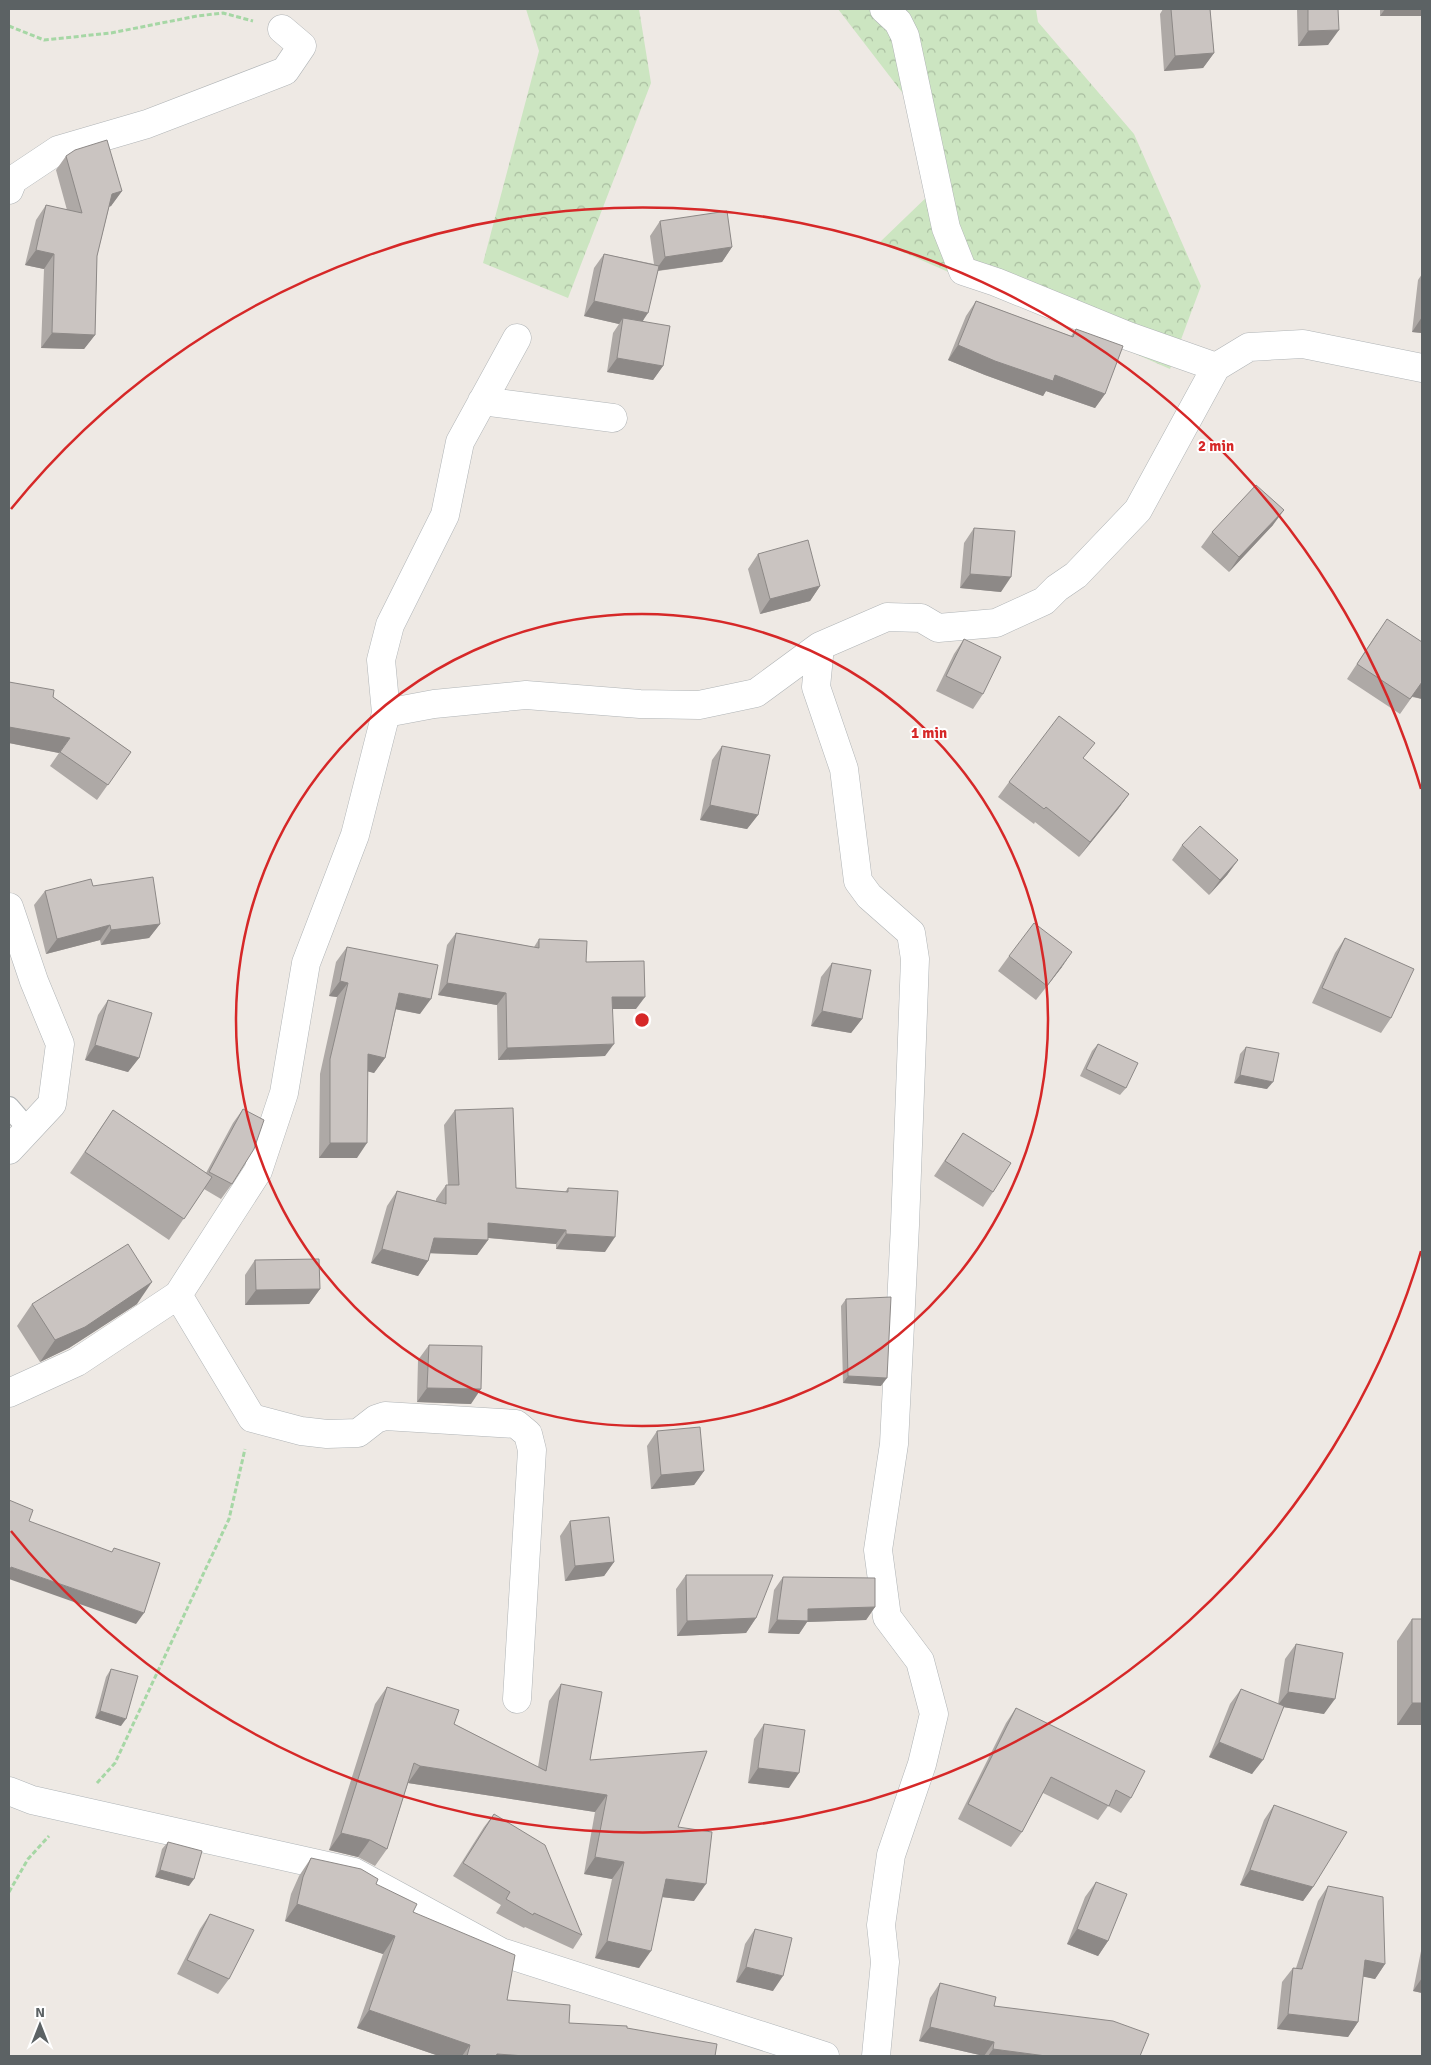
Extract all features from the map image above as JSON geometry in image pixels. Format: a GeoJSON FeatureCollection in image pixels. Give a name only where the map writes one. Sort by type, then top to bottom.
{"type":"FeatureCollection","features":[{"type":"Feature","properties":{"kind":"street"},"geometry":{"type":"LineString","coordinates":[[884,9],[898,22],[905,36],[946,228],[963,271],[996,282],[1128,336],[1216,367]]}},
{"type":"Feature","properties":{"kind":"street"},"geometry":{"type":"LineString","coordinates":[[9,190],[13,180],[58,150],[147,124],[285,71],[302,46],[282,29]]}},
{"type":"Feature","properties":{"kind":"street"},"geometry":{"type":"LineString","coordinates":[[9,1393],[77,1362],[178,1295],[258,1171],[284,1093],[306,963],[355,834],[386,713],[381,660],[390,625],[446,515],[460,442],[517,338]]}},
{"type":"Feature","properties":{"kind":"street"},"geometry":{"type":"LineString","coordinates":[[386,713],[434,704],[526,694],[640,704],[699,705],[756,693],[820,646],[887,617],[921,618],[938,628],[996,623],[1044,601],[1057,588],[1076,575],[1138,510],[1216,367],[1249,347],[1303,344],[1422,368]]}},
{"type":"Feature","properties":{"kind":"street"},"geometry":{"type":"LineString","coordinates":[[482,401],[612,418]]}},
{"type":"Feature","properties":{"kind":"street"},"geometry":{"type":"LineString","coordinates":[[820,646],[816,687],[844,769],[858,881],[869,896],[911,934],[915,959],[905,1225],[894,1444],[878,1550],[887,1617],[920,1661],[934,1714],[922,1764],[891,1855],[881,1925],[885,1962],[876,2056]]}},
{"type":"Feature","properties":{"kind":"street"},"geometry":{"type":"LineString","coordinates":[[9,907],[34,981],[60,1044],[52,1104],[9,1150]]}},
{"type":"Feature","properties":{"kind":"street"},"geometry":{"type":"LineString","coordinates":[[178,1295],[252,1418],[301,1431],[327,1434],[358,1433],[376,1419],[385,1416],[516,1424],[528,1434],[532,1450],[517,1699]]}},
{"type":"Feature","properties":{"kind":"street"},"geometry":{"type":"LineString","coordinates":[[9,1790],[32,1800],[354,1872],[502,1952],[825,2056]]}},
{"type":"Feature","properties":{"kind":"lane"},"geometry":{"type":"LineString","coordinates":[[9,1108],[28,1129]]}},
{"type":"Feature","properties":{"kind":"path"},"geometry":{"type":"LineString","coordinates":[[9,26],[44,40],[111,33],[197,16],[223,13],[282,29]]}},
{"type":"Feature","properties":{"kind":"path"},"geometry":{"type":"LineString","coordinates":[[9,1892],[28,1859],[115,1763],[229,1519],[252,1418]]}},
{"type":"Feature","properties":{"kind":"green space"},"geometry":{"type":"Polygon","coordinates":[[[526,9],[639,9],[651,83],[568,298],[483,263],[539,51],[526,9]]]}},
{"type":"Feature","properties":{"kind":"green space"},"geometry":{"type":"Polygon","coordinates":[[[838,9],[1036,9],[1038,22],[1134,134],[1201,286],[1170,369],[880,242],[934,190],[911,104],[838,9]]]}},
{"type":"Feature","properties":{"kind":"building"},"geometry":{"type":"Polygon","coordinates":[[[1171,9],[1210,9],[1214,53],[1175,56],[1171,9]]]}},
{"type":"Feature","properties":{"kind":"building"},"geometry":{"type":"Polygon","coordinates":[[[1308,9],[1338,9],[1339,30],[1308,31],[1308,9]]]}},
{"type":"Feature","properties":{"kind":"building"},"geometry":{"type":"Polygon","coordinates":[[[107,140],[122,191],[112,194],[97,256],[95,335],[52,333],[54,254],[36,250],[46,205],[82,213],[66,156],[75,150],[107,140]]]}},
{"type":"Feature","properties":{"kind":"building"},"geometry":{"type":"Polygon","coordinates":[[[727,211],[732,247],[665,257],[660,221],[727,211]]]}},
{"type":"Feature","properties":{"kind":"building"},"geometry":{"type":"Polygon","coordinates":[[[604,254],[659,266],[648,313],[594,301],[604,254]]]}},
{"type":"Feature","properties":{"kind":"building"},"geometry":{"type":"Polygon","coordinates":[[[976,301],[1073,337],[1076,329],[1123,346],[1105,394],[1055,375],[1053,381],[995,361],[958,345],[976,301]]]}},
{"type":"Feature","properties":{"kind":"building"},"geometry":{"type":"Polygon","coordinates":[[[623,318],[670,326],[663,366],[617,358],[623,318]]]}},
{"type":"Feature","properties":{"kind":"building"},"geometry":{"type":"Polygon","coordinates":[[[1256,485],[1284,510],[1239,557],[1212,532],[1256,485]]]}},
{"type":"Feature","properties":{"kind":"building"},"geometry":{"type":"Polygon","coordinates":[[[974,528],[1015,531],[1011,577],[970,574],[974,528]]]}},
{"type":"Feature","properties":{"kind":"building"},"geometry":{"type":"Polygon","coordinates":[[[808,540],[820,586],[770,599],[758,554],[808,540]]]}},
{"type":"Feature","properties":{"kind":"building"},"geometry":{"type":"Polygon","coordinates":[[[1387,619],[1422,642],[1422,682],[1410,699],[1357,664],[1387,619]]]}},
{"type":"Feature","properties":{"kind":"building"},"geometry":{"type":"Polygon","coordinates":[[[964,639],[1001,657],[983,694],[946,676],[964,639]]]}},
{"type":"Feature","properties":{"kind":"building"},"geometry":{"type":"Polygon","coordinates":[[[9,682],[54,690],[53,697],[131,752],[108,785],[60,752],[70,738],[9,727],[9,682]]]}},
{"type":"Feature","properties":{"kind":"building"},"geometry":{"type":"Polygon","coordinates":[[[1059,716],[1095,743],[1083,758],[1129,794],[1090,842],[1046,807],[1044,809],[1009,782],[1059,716]]]}},
{"type":"Feature","properties":{"kind":"building"},"geometry":{"type":"Polygon","coordinates":[[[722,746],[770,755],[758,815],[710,805],[722,746]]]}},
{"type":"Feature","properties":{"kind":"building"},"geometry":{"type":"Polygon","coordinates":[[[1200,826],[1238,860],[1220,880],[1182,845],[1200,826]]]}},
{"type":"Feature","properties":{"kind":"building"},"geometry":{"type":"Polygon","coordinates":[[[153,877],[160,924],[111,930],[110,925],[57,939],[45,891],[91,879],[93,886],[153,877]]]}},
{"type":"Feature","properties":{"kind":"building"},"geometry":{"type":"Polygon","coordinates":[[[1034,923],[1072,952],[1047,986],[1009,956],[1034,923]]]}},
{"type":"Feature","properties":{"kind":"building"},"geometry":{"type":"Polygon","coordinates":[[[456,933],[539,948],[539,939],[587,941],[586,962],[644,961],[645,997],[612,997],[614,1044],[507,1048],[506,993],[447,983],[456,933]]]}},
{"type":"Feature","properties":{"kind":"building"},"geometry":{"type":"Polygon","coordinates":[[[1345,938],[1414,969],[1391,1018],[1322,988],[1345,938]]]}},
{"type":"Feature","properties":{"kind":"building"},"geometry":{"type":"Polygon","coordinates":[[[347,947],[438,965],[431,999],[399,993],[385,1058],[368,1054],[367,1143],[330,1143],[330,1059],[348,983],[340,981],[347,947]]]}},
{"type":"Feature","properties":{"kind":"building"},"geometry":{"type":"Polygon","coordinates":[[[832,963],[871,970],[862,1019],[822,1011],[832,963]]]}},
{"type":"Feature","properties":{"kind":"building"},"geometry":{"type":"Polygon","coordinates":[[[108,1000],[152,1013],[139,1058],[95,1045],[108,1000]]]}},
{"type":"Feature","properties":{"kind":"building"},"geometry":{"type":"Polygon","coordinates":[[[1098,1044],[1138,1063],[1126,1088],[1086,1069],[1098,1044]]]}},
{"type":"Feature","properties":{"kind":"building"},"geometry":{"type":"Polygon","coordinates":[[[1246,1047],[1279,1053],[1273,1082],[1240,1075],[1246,1047]]]}},
{"type":"Feature","properties":{"kind":"building"},"geometry":{"type":"Polygon","coordinates":[[[513,1108],[516,1188],[568,1192],[568,1188],[618,1191],[615,1237],[566,1234],[566,1230],[488,1223],[488,1240],[434,1238],[428,1261],[382,1249],[397,1191],[446,1204],[446,1185],[459,1185],[455,1110],[513,1108]]]}},
{"type":"Feature","properties":{"kind":"building"},"geometry":{"type":"Polygon","coordinates":[[[243,1109],[264,1120],[254,1149],[232,1184],[209,1172],[243,1109]]]}},
{"type":"Feature","properties":{"kind":"building"},"geometry":{"type":"Polygon","coordinates":[[[113,1110],[212,1177],[184,1219],[85,1152],[113,1110]]]}},
{"type":"Feature","properties":{"kind":"building"},"geometry":{"type":"Polygon","coordinates":[[[963,1133],[1011,1163],[993,1192],[945,1161],[963,1133]]]}},
{"type":"Feature","properties":{"kind":"building"},"geometry":{"type":"Polygon","coordinates":[[[128,1244],[152,1282],[85,1327],[55,1340],[32,1304],[128,1244]]]}},
{"type":"Feature","properties":{"kind":"building"},"geometry":{"type":"Polygon","coordinates":[[[319,1259],[320,1289],[256,1290],[255,1260],[319,1259]]]}},
{"type":"Feature","properties":{"kind":"building"},"geometry":{"type":"Polygon","coordinates":[[[891,1297],[887,1378],[848,1376],[846,1299],[891,1297]]]}},
{"type":"Feature","properties":{"kind":"building"},"geometry":{"type":"Polygon","coordinates":[[[429,1345],[482,1346],[481,1389],[427,1388],[429,1345]]]}},
{"type":"Feature","properties":{"kind":"building"},"geometry":{"type":"Polygon","coordinates":[[[700,1427],[704,1471],[661,1475],[657,1431],[700,1427]]]}},
{"type":"Feature","properties":{"kind":"building"},"geometry":{"type":"Polygon","coordinates":[[[9,1500],[33,1510],[29,1521],[112,1552],[114,1548],[160,1563],[144,1613],[11,1567],[9,1572],[9,1500]]]}},
{"type":"Feature","properties":{"kind":"building"},"geometry":{"type":"Polygon","coordinates":[[[609,1517],[614,1562],[575,1566],[570,1521],[609,1517]]]}},
{"type":"Feature","properties":{"kind":"building"},"geometry":{"type":"Polygon","coordinates":[[[686,1575],[773,1575],[756,1618],[687,1621],[686,1575]]]}},
{"type":"Feature","properties":{"kind":"building"},"geometry":{"type":"Polygon","coordinates":[[[783,1577],[875,1578],[875,1607],[808,1609],[808,1621],[777,1620],[783,1577]]]}},
{"type":"Feature","properties":{"kind":"building"},"geometry":{"type":"Polygon","coordinates":[[[1412,1619],[1422,1619],[1422,1703],[1412,1703],[1412,1619]]]}},
{"type":"Feature","properties":{"kind":"building"},"geometry":{"type":"Polygon","coordinates":[[[1296,1644],[1343,1653],[1335,1699],[1288,1692],[1296,1644]]]}},
{"type":"Feature","properties":{"kind":"building"},"geometry":{"type":"Polygon","coordinates":[[[111,1669],[138,1676],[126,1719],[100,1711],[111,1669]]]}},
{"type":"Feature","properties":{"kind":"building"},"geometry":{"type":"Polygon","coordinates":[[[561,1684],[602,1692],[590,1760],[707,1751],[678,1827],[712,1832],[706,1884],[666,1879],[651,1951],[607,1941],[624,1862],[595,1857],[607,1795],[420,1766],[414,1763],[387,1849],[370,1840],[341,1833],[387,1687],[459,1710],[454,1724],[546,1771],[561,1684]]]}},
{"type":"Feature","properties":{"kind":"building"},"geometry":{"type":"Polygon","coordinates":[[[1241,1689],[1284,1706],[1263,1760],[1219,1742],[1241,1689]]]}},
{"type":"Feature","properties":{"kind":"building"},"geometry":{"type":"Polygon","coordinates":[[[1016,1708],[1145,1771],[1131,1798],[1116,1790],[1109,1806],[1051,1777],[1022,1832],[968,1804],[1016,1708]]]}},
{"type":"Feature","properties":{"kind":"building"},"geometry":{"type":"Polygon","coordinates":[[[764,1724],[805,1730],[799,1773],[758,1768],[764,1724]]]}},
{"type":"Feature","properties":{"kind":"building"},"geometry":{"type":"Polygon","coordinates":[[[1274,1805],[1347,1832],[1313,1887],[1250,1870],[1274,1805]]]}},
{"type":"Feature","properties":{"kind":"building"},"geometry":{"type":"Polygon","coordinates":[[[494,1814],[545,1845],[582,1935],[534,1913],[533,1915],[506,1899],[510,1892],[463,1863],[494,1814]]]}},
{"type":"Feature","properties":{"kind":"building"},"geometry":{"type":"Polygon","coordinates":[[[168,1842],[202,1851],[194,1879],[160,1870],[168,1842]]]}},
{"type":"Feature","properties":{"kind":"building"},"geometry":{"type":"Polygon","coordinates":[[[311,1858],[361,1869],[378,1879],[376,1884],[417,1904],[413,1912],[515,1955],[507,2000],[570,2005],[569,2023],[627,2026],[627,2028],[717,2044],[715,2056],[525,2056],[497,2054],[496,2056],[467,2056],[470,2045],[369,2010],[395,1936],[297,1904],[303,1877],[311,1858]]]}},
{"type":"Feature","properties":{"kind":"building"},"geometry":{"type":"Polygon","coordinates":[[[1096,1882],[1127,1894],[1108,1941],[1077,1929],[1096,1882]]]}},
{"type":"Feature","properties":{"kind":"building"},"geometry":{"type":"Polygon","coordinates":[[[1328,1886],[1383,1897],[1385,1964],[1365,1960],[1358,2022],[1288,2014],[1293,1968],[1302,1969],[1328,1886]]]}},
{"type":"Feature","properties":{"kind":"building"},"geometry":{"type":"Polygon","coordinates":[[[210,1914],[254,1930],[229,1979],[187,1960],[210,1914]]]}},
{"type":"Feature","properties":{"kind":"building"},"geometry":{"type":"Polygon","coordinates":[[[755,1929],[792,1938],[783,1976],[746,1967],[755,1929]]]}},
{"type":"Feature","properties":{"kind":"building"},"geometry":{"type":"Polygon","coordinates":[[[940,1983],[996,1997],[994,2006],[1113,2021],[1149,2034],[1140,2056],[1046,2056],[993,2049],[994,2042],[930,2027],[940,1983]]]}}]}
